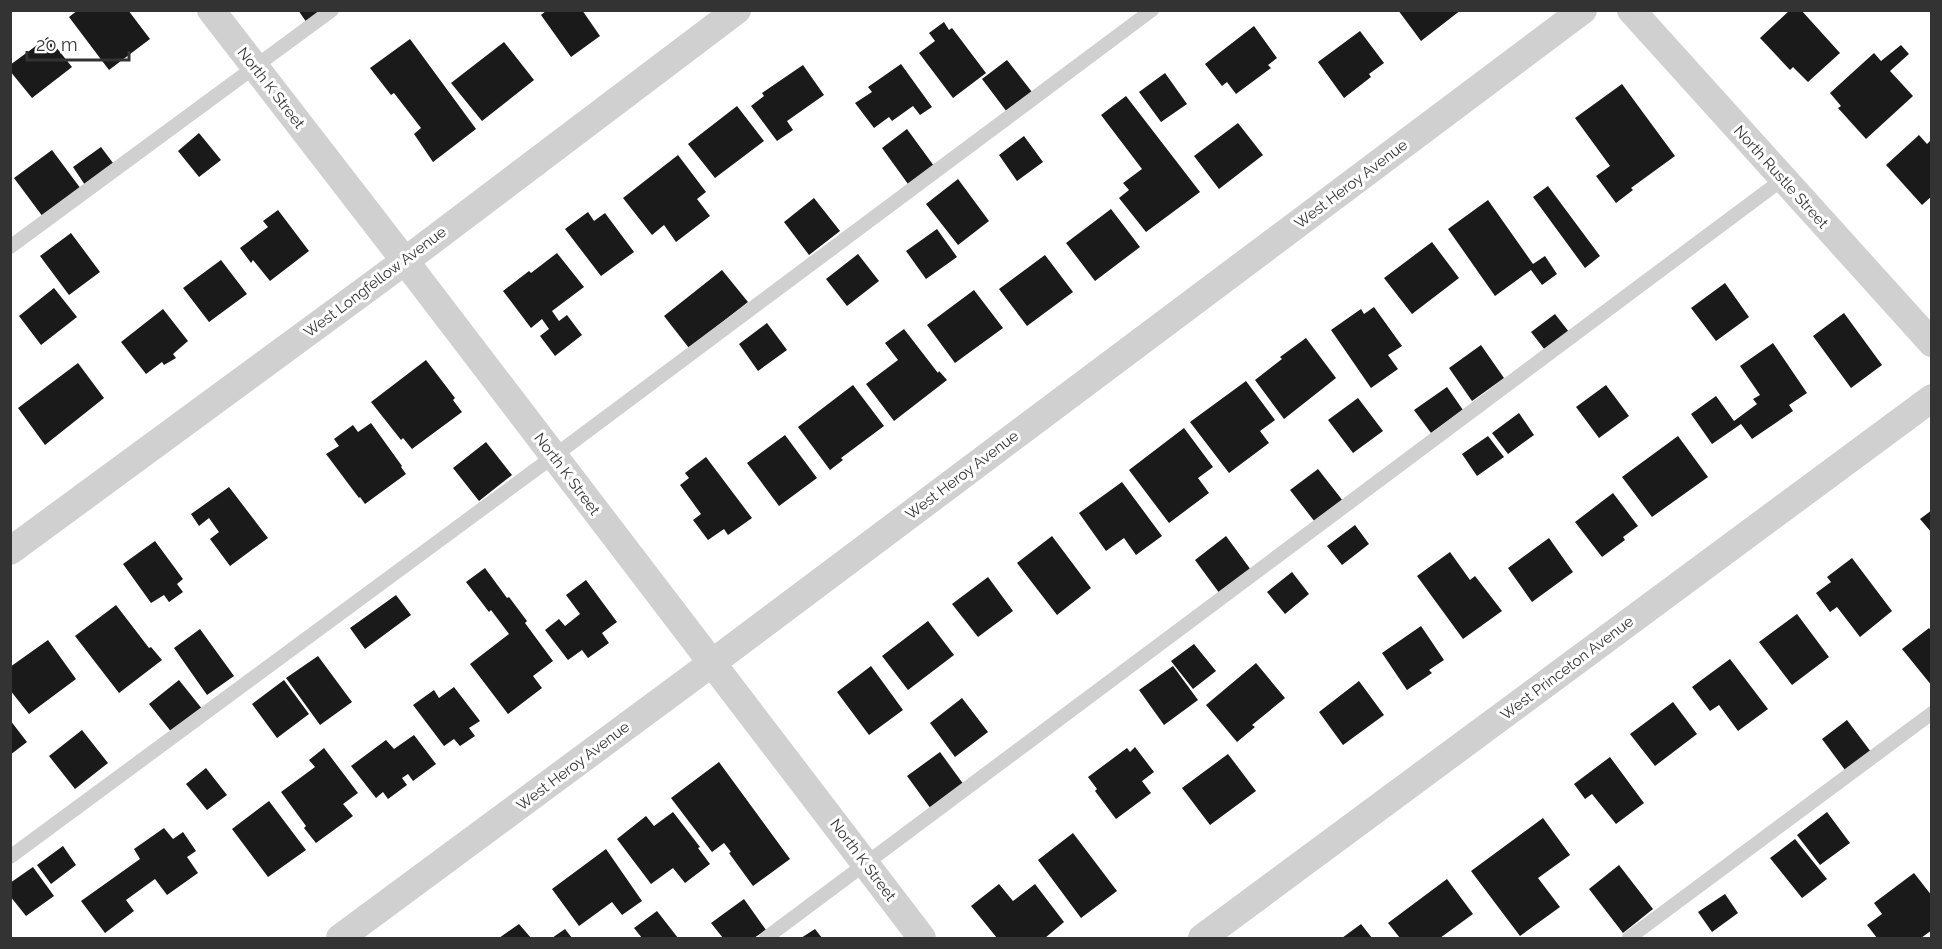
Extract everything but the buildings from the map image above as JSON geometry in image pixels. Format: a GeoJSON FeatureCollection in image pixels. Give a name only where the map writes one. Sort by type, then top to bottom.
{"type":"FeatureCollection","features":[{"type":"Feature","properties":{"kind":"street","name":"North K Street"},"geometry":{"type":"LineString","coordinates":[[211,10],[922,939]]}},
{"type":"Feature","properties":{"kind":"street","name":"West Longfellow Avenue"},"geometry":{"type":"LineString","coordinates":[[10,551],[405,261],[737,10]]}},
{"type":"Feature","properties":{"kind":"street","name":"West Heroy Avenue"},"geometry":{"type":"LineString","coordinates":[[340,939],[1583,10]]}},
{"type":"Feature","properties":{"kind":"street","name":"North Rustle Street"},"geometry":{"type":"LineString","coordinates":[[1631,10],[1932,343]]}},
{"type":"Feature","properties":{"kind":"street","name":"West Princeton Avenue"},"geometry":{"type":"LineString","coordinates":[[1202,939],[1932,398]]}},
{"type":"Feature","properties":{"kind":"lane"},"geometry":{"type":"LineString","coordinates":[[10,247],[332,10]]}},
{"type":"Feature","properties":{"kind":"lane"},"geometry":{"type":"LineString","coordinates":[[10,857],[554,456],[1152,10]]}},
{"type":"Feature","properties":{"kind":"lane"},"geometry":{"type":"LineString","coordinates":[[766,939],[1783,179]]}},
{"type":"Feature","properties":{"kind":"lane"},"geometry":{"type":"LineString","coordinates":[[1629,939],[1932,713]]}}]}
